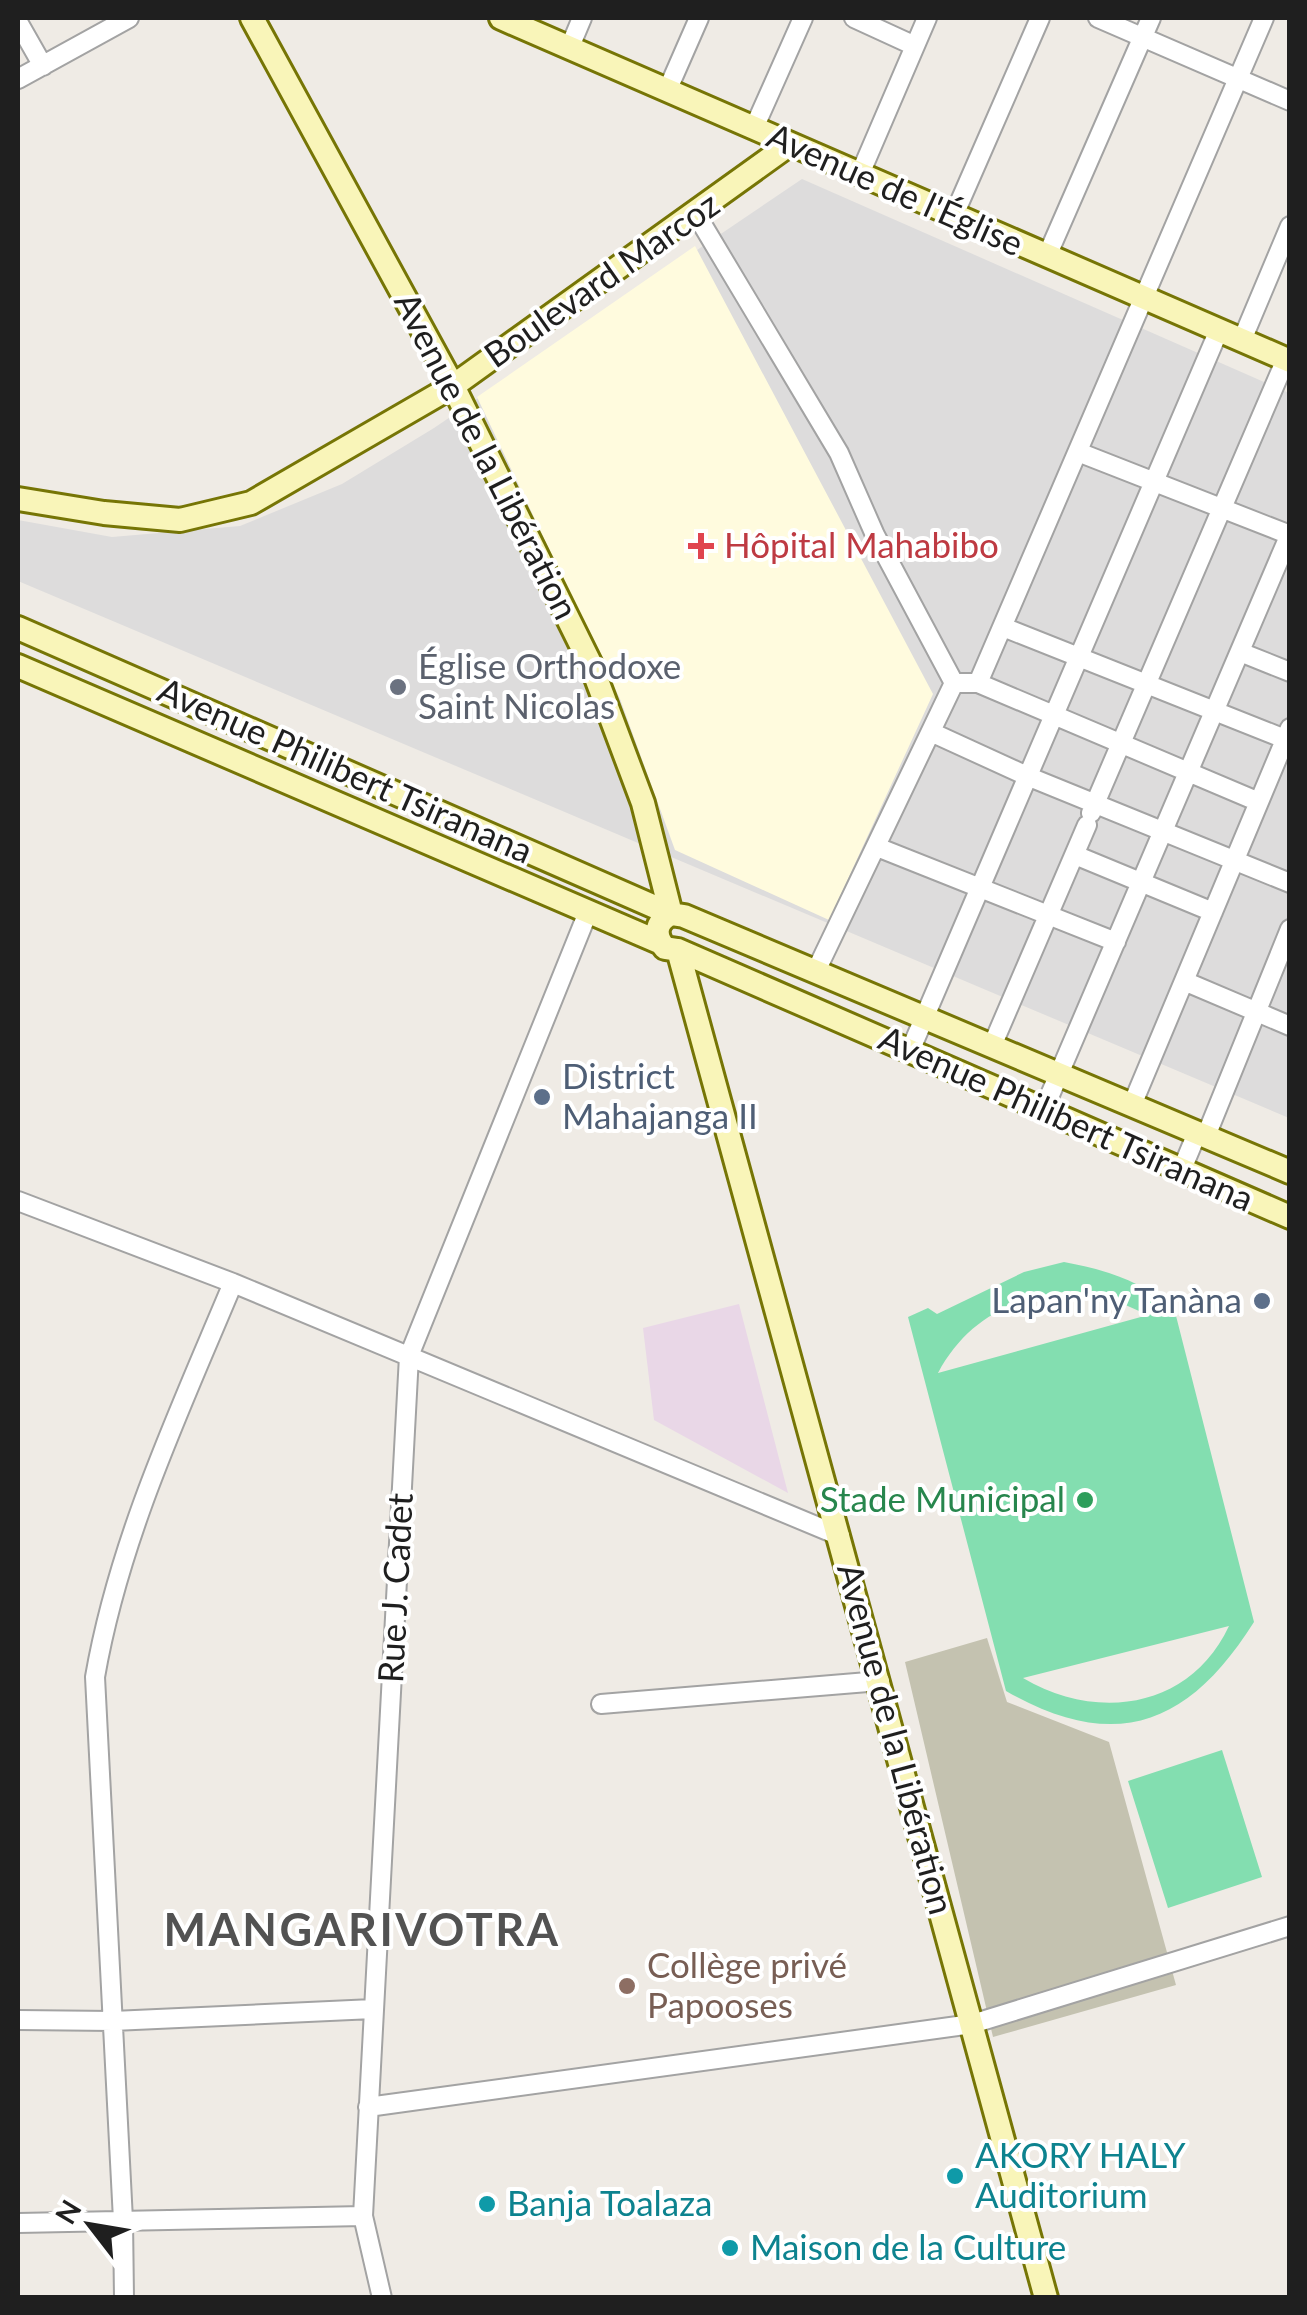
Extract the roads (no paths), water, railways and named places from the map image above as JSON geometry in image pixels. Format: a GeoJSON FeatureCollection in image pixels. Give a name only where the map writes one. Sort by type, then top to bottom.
{"type":"FeatureCollection","features":[{"type":"Feature","properties":{"kind":"main road","name":"Avenue de la Libération"},"geometry":{"type":"LineString","coordinates":[[252,18],[453,386],[592,667],[680,918]]}},
{"type":"Feature","properties":{"kind":"main road","name":"Avenue de l'Église"},"geometry":{"type":"LineString","coordinates":[[501,18],[1288,360]]}},
{"type":"Feature","properties":{"kind":"main road","name":"Boulevard Marcoz"},"geometry":{"type":"LineString","coordinates":[[18,499],[180,520],[251,503],[453,386],[790,144]]}},
{"type":"Feature","properties":{"kind":"main road","name":"Avenue Philibert Tsiranana"},"geometry":{"type":"LineString","coordinates":[[18,628],[680,918],[1290,1172]]}},
{"type":"Feature","properties":{"kind":"main road"},"geometry":{"type":"LineString","coordinates":[[72,690],[86,658]]}},
{"type":"Feature","properties":{"kind":"main road","name":"Avenue Philibert Tsiranana"},"geometry":{"type":"LineString","coordinates":[[18,666],[1290,1216]]}},
{"type":"Feature","properties":{"kind":"main road"},"geometry":{"type":"LineString","coordinates":[[670,947],[657,937],[659,923],[680,918]]}},
{"type":"Feature","properties":{"kind":"main road","name":"Avenue de la Libération"},"geometry":{"type":"LineString","coordinates":[[670,947],[840,1536],[1046,2298]]}},
{"type":"Feature","properties":{"kind":"street"},"geometry":{"type":"LineString","coordinates":[[18,79],[129,18]]}},
{"type":"Feature","properties":{"kind":"street"},"geometry":{"type":"LineString","coordinates":[[569,49],[582,18]]}},
{"type":"Feature","properties":{"kind":"street"},"geometry":{"type":"LineString","coordinates":[[668,91],[698,18]]}},
{"type":"Feature","properties":{"kind":"street"},"geometry":{"type":"LineString","coordinates":[[754,128],[802,18]]}},
{"type":"Feature","properties":{"kind":"street"},"geometry":{"type":"LineString","coordinates":[[854,18],[915,46]]}},
{"type":"Feature","properties":{"kind":"street"},"geometry":{"type":"LineString","coordinates":[[860,174],[927,18]]}},
{"type":"Feature","properties":{"kind":"street"},"geometry":{"type":"LineString","coordinates":[[954,215],[1040,18]]}},
{"type":"Feature","properties":{"kind":"street"},"geometry":{"type":"LineString","coordinates":[[1098,18],[1290,102]]}},
{"type":"Feature","properties":{"kind":"street"},"geometry":{"type":"LineString","coordinates":[[1047,256],[1151,18]]}},
{"type":"Feature","properties":{"kind":"street"},"geometry":{"type":"LineString","coordinates":[[978,684],[1264,18]]}},
{"type":"Feature","properties":{"kind":"street"},"geometry":{"type":"LineString","coordinates":[[18,22],[42,66]]}},
{"type":"Feature","properties":{"kind":"street"},"geometry":{"type":"LineString","coordinates":[[696,214],[838,453],[875,535],[954,683]]}},
{"type":"Feature","properties":{"kind":"street"},"geometry":{"type":"LineString","coordinates":[[1242,340],[1290,226]]}},
{"type":"Feature","properties":{"kind":"street"},"geometry":{"type":"LineString","coordinates":[[910,1051],[1219,330]]}},
{"type":"Feature","properties":{"kind":"street"},"geometry":{"type":"LineString","coordinates":[[992,1046],[1288,360]]}},
{"type":"Feature","properties":{"kind":"street"},"geometry":{"type":"LineString","coordinates":[[1044,1109],[1289,535],[1078,452]]}},
{"type":"Feature","properties":{"kind":"street"},"geometry":{"type":"LineString","coordinates":[[1003,627],[1287,734],[1132,1105]]}},
{"type":"Feature","properties":{"kind":"street"},"geometry":{"type":"LineString","coordinates":[[1240,652],[1290,672]]}},
{"type":"Feature","properties":{"kind":"street"},"geometry":{"type":"LineString","coordinates":[[954,683],[978,684],[1259,802]]}},
{"type":"Feature","properties":{"kind":"street"},"geometry":{"type":"LineString","coordinates":[[815,973],[954,683]]}},
{"type":"Feature","properties":{"kind":"street"},"geometry":{"type":"LineString","coordinates":[[933,733],[1027,776],[1091,814],[1164,830],[1290,883]]}},
{"type":"Feature","properties":{"kind":"street"},"geometry":{"type":"LineString","coordinates":[[877,847],[1116,942]]}},
{"type":"Feature","properties":{"kind":"street"},"geometry":{"type":"LineString","coordinates":[[1075,855],[1213,912]]}},
{"type":"Feature","properties":{"kind":"street","name":"Rue J. Cadet"},"geometry":{"type":"LineString","coordinates":[[382,2298],[364,2216],[409,1356],[588,912]]}},
{"type":"Feature","properties":{"kind":"street"},"geometry":{"type":"LineString","coordinates":[[1182,1169],[1202,1134],[1290,928]]}},
{"type":"Feature","properties":{"kind":"street"},"geometry":{"type":"LineString","coordinates":[[1184,981],[1290,1026]]}},
{"type":"Feature","properties":{"kind":"street"},"geometry":{"type":"LineString","coordinates":[[18,1202],[234,1283],[840,1536]]}},
{"type":"Feature","properties":{"kind":"street"},"geometry":{"type":"LineString","coordinates":[[124,2298],[124,2220],[96,1678],[105,1620],[144,1498],[234,1283]]}},
{"type":"Feature","properties":{"kind":"street"},"geometry":{"type":"LineString","coordinates":[[601,1704],[880,1682]]}},
{"type":"Feature","properties":{"kind":"street"},"geometry":{"type":"LineString","coordinates":[[368,2107],[972,2024],[1290,1926]]}},
{"type":"Feature","properties":{"kind":"street"},"geometry":{"type":"LineString","coordinates":[[18,2020],[373,2009]]}},
{"type":"Feature","properties":{"kind":"street"},"geometry":{"type":"LineString","coordinates":[[18,2223],[364,2216]]}},
{"type":"Feature","properties":{"kind":"place","name":"Hôpital Mahabibo"},"geometry":{"type":"Point","coordinates":[701,546]}},
{"type":"Feature","properties":{"kind":"place","name":"Église Orthodoxe Saint Nicolas"},"geometry":{"type":"Point","coordinates":[398,687]}},
{"type":"Feature","properties":{"kind":"place","name":"District Mahajanga II"},"geometry":{"type":"Point","coordinates":[542,1097]}},
{"type":"Feature","properties":{"kind":"place","name":"Lapan'ny Tanàna"},"geometry":{"type":"Point","coordinates":[1262,1301]}},
{"type":"Feature","properties":{"kind":"place","name":"Stade Municipal"},"geometry":{"type":"Point","coordinates":[1085,1500]}},
{"type":"Feature","properties":{"kind":"place","name":"Collège privé Papooses"},"geometry":{"type":"Point","coordinates":[627,1986]}},
{"type":"Feature","properties":{"kind":"place","name":"AKORY HALY Auditorium"},"geometry":{"type":"Point","coordinates":[955,2176]}},
{"type":"Feature","properties":{"kind":"place","name":"Banja Toalaza"},"geometry":{"type":"Point","coordinates":[487,2204]}},
{"type":"Feature","properties":{"kind":"place","name":"Maison de la Culture"},"geometry":{"type":"Point","coordinates":[730,2248]}},
{"type":"Feature","properties":{"kind":"district","name":"MANGARIVOTRA"},"geometry":{"type":"Point","coordinates":[362,1930]}}]}
